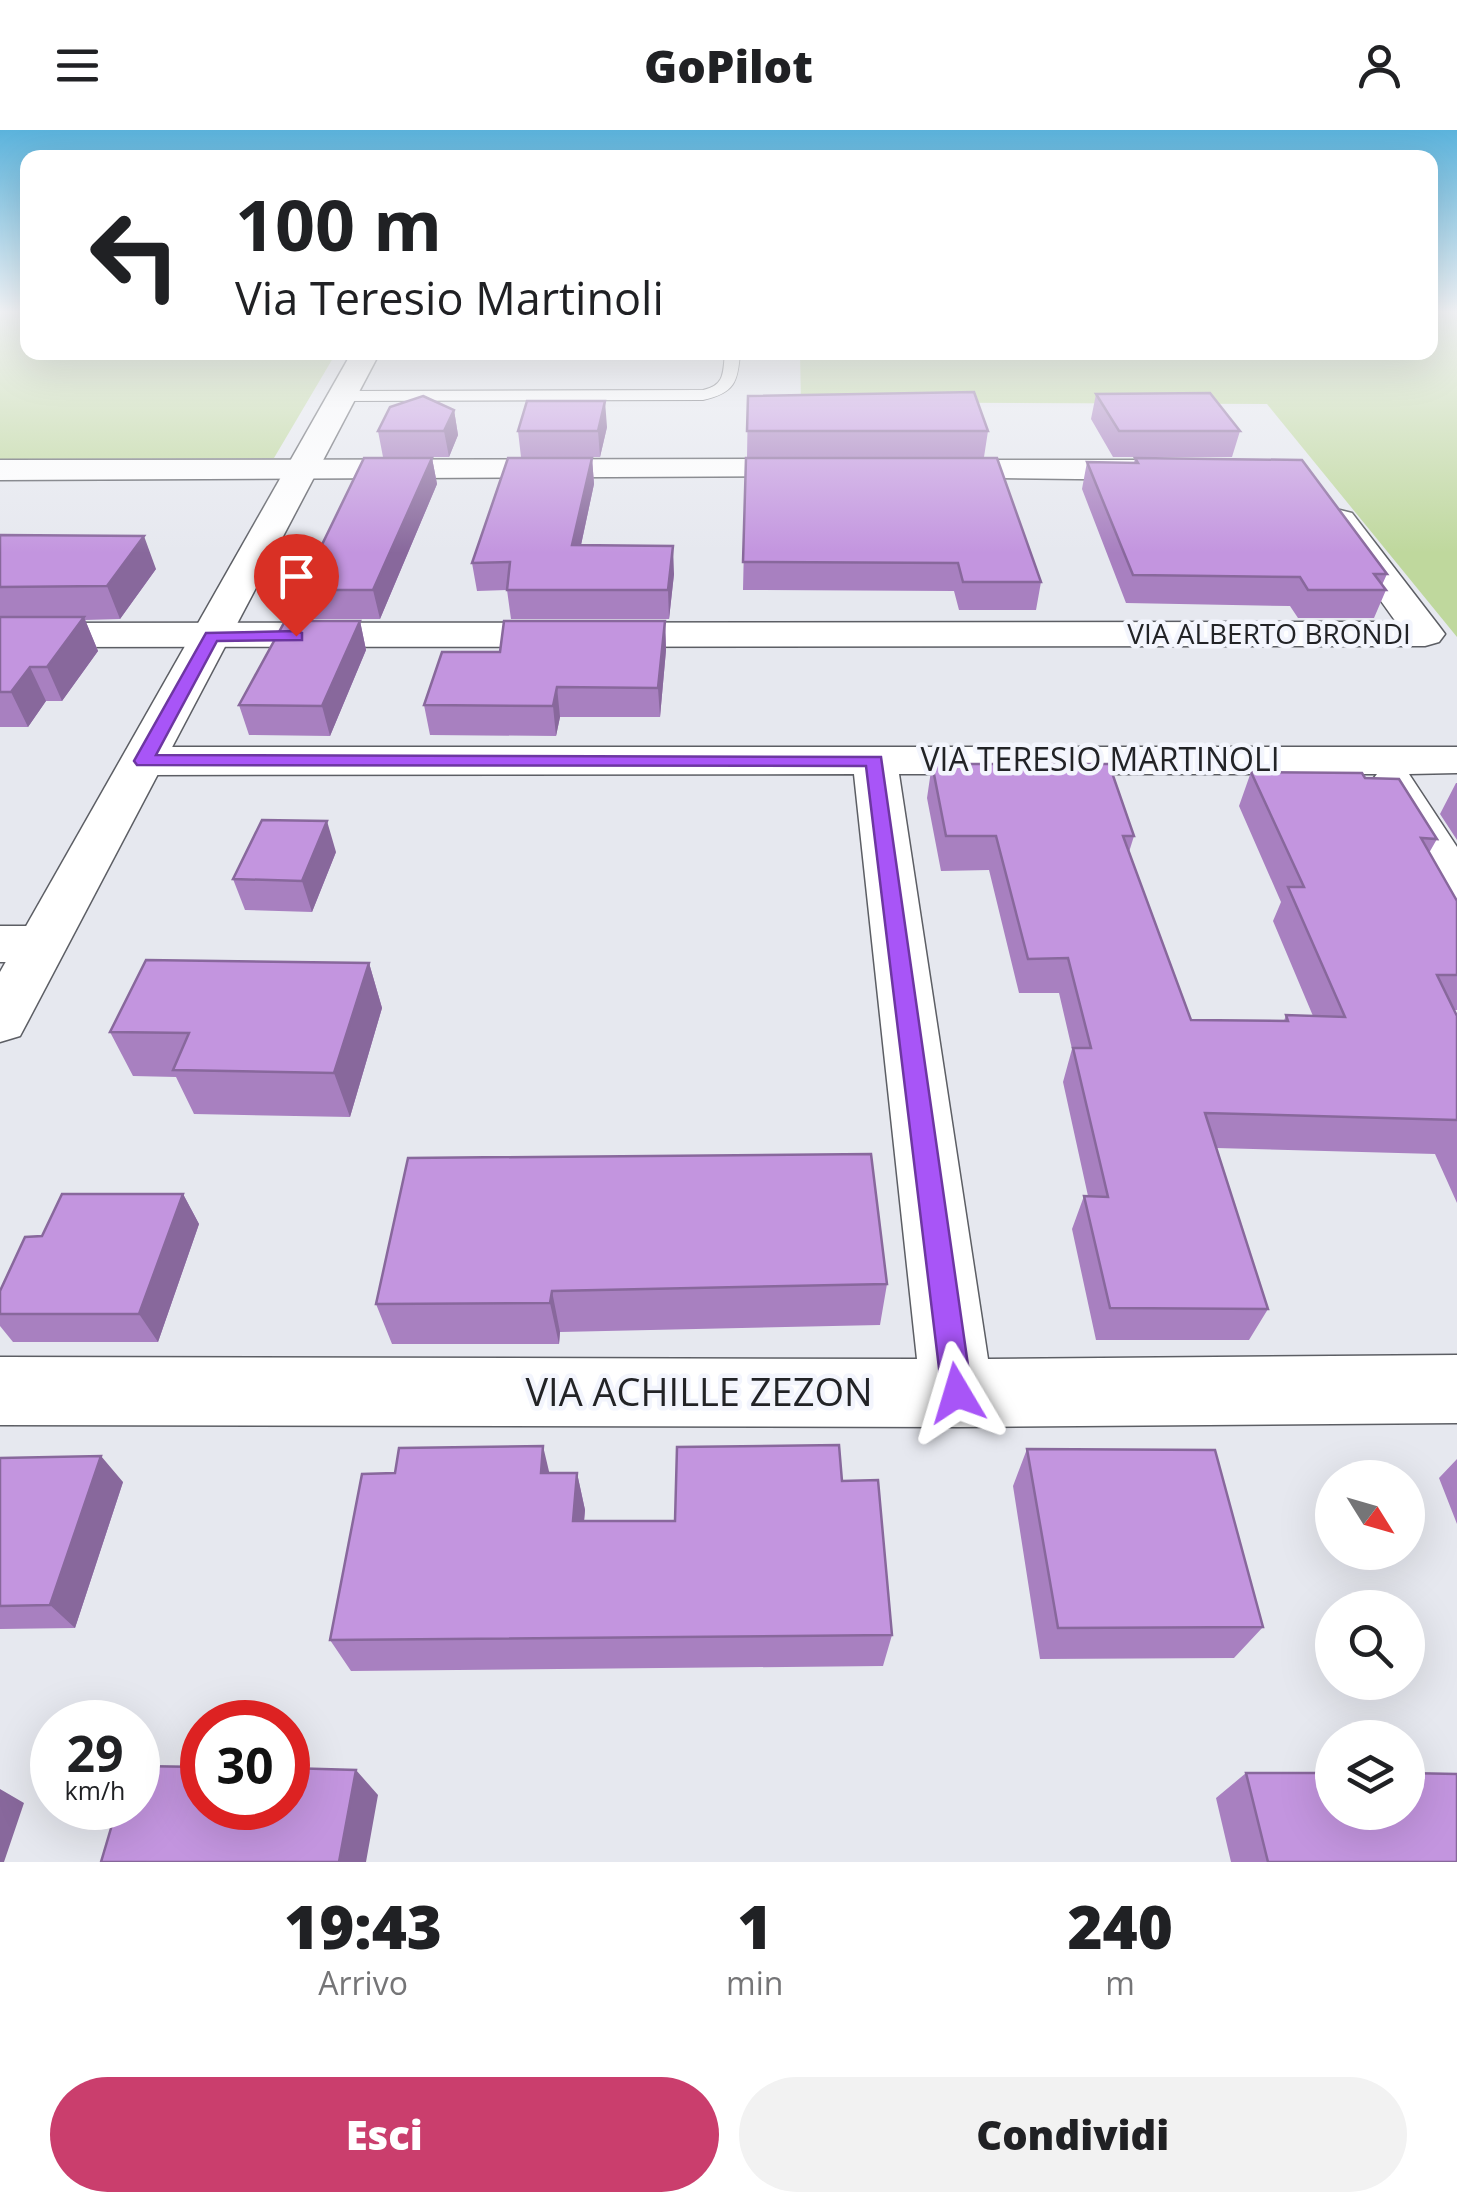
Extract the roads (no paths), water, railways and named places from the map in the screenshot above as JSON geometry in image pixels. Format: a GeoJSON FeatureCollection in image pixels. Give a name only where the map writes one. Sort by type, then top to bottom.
{"type":"FeatureCollection","features":[{"type":"Feature","properties":{"kind":"street"},"geometry":{"type":"LineString","coordinates":[[0,1021],[21,944],[144,761],[345,391]]}},
{"type":"Feature","properties":{"kind":"street"},"geometry":{"type":"LineString","coordinates":[[0,470],[851,470]]}},
{"type":"Feature","properties":{"kind":"street"},"geometry":{"type":"LineString","coordinates":[[890,470],[1185,470]]}},
{"type":"Feature","properties":{"kind":"street","name":"VIA ALBERTO BRONDI"},"geometry":{"type":"LineString","coordinates":[[212,636],[1425,634],[1314,486]]}},
{"type":"Feature","properties":{"kind":"street"},"geometry":{"type":"LineString","coordinates":[[0,635],[212,636]]}},
{"type":"Feature","properties":{"kind":"street"},"geometry":{"type":"LineString","coordinates":[[1378,759],[1457,887]]}},
{"type":"Feature","properties":{"kind":"street","name":"VIA TERESIO MARTINOLI"},"geometry":{"type":"LineString","coordinates":[[144,761],[1457,760]]}},
{"type":"Feature","properties":{"kind":"street"},"geometry":{"type":"LineString","coordinates":[[874,761],[957,1393]]}},
{"type":"Feature","properties":{"kind":"street","name":"VIA ACHILLE ZEZON"},"geometry":{"type":"LineString","coordinates":[[0,1391],[957,1393],[1457,1389]]}},
{"type":"Feature","properties":{"kind":"lane"},"geometry":{"type":"LineString","coordinates":[[342,396],[703,395],[721,391]]}}]}
